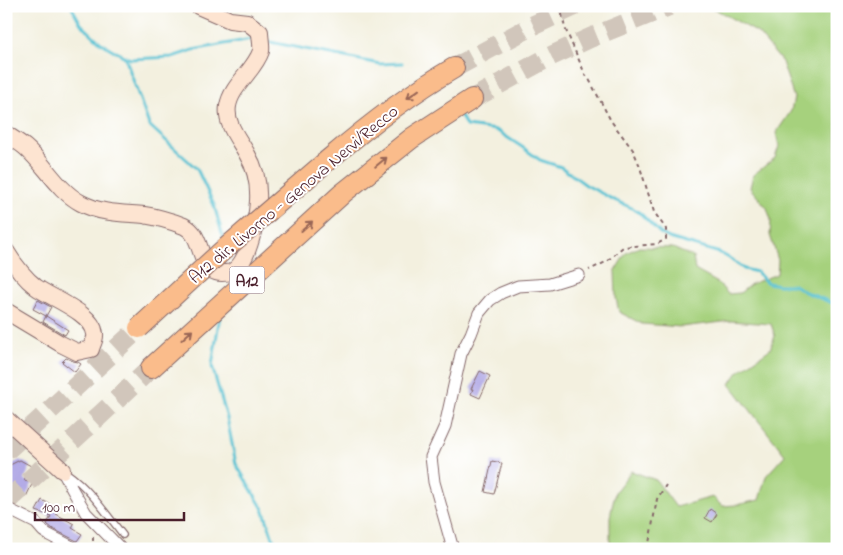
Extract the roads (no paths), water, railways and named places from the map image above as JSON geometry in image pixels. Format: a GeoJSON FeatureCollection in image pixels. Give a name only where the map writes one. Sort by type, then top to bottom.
{"type":"FeatureCollection","features":[{"type":"Feature","properties":{"kind":"highway","name":"A12 dir. Livorno - Genova Nervi/Recco"},"geometry":{"type":"LineString","coordinates":[[139,328],[220,253],[375,121],[420,89],[454,68]]}},
{"type":"Feature","properties":{"kind":"highway","name":"A12"},"geometry":{"type":"LineString","coordinates":[[151,368],[343,193],[412,138],[472,99]]}},
{"type":"Feature","properties":{"kind":"street"},"geometry":{"type":"LineString","coordinates":[[6,134],[25,147],[66,192],[80,203],[98,210],[145,216],[173,222],[189,228],[200,246],[207,265],[216,272],[234,271],[241,264],[250,245],[256,221],[258,181],[248,156],[236,137],[229,120],[228,105],[236,88],[253,65],[261,50],[260,32],[247,22],[230,20],[198,6]]}},
{"type":"Feature","properties":{"kind":"street"},"geometry":{"type":"LineString","coordinates":[[6,250],[22,275],[36,287],[76,310],[90,321],[95,334],[91,349],[77,352],[6,311]]}},
{"type":"Feature","properties":{"kind":"street"},"geometry":{"type":"LineString","coordinates":[[454,549],[434,482],[431,457],[445,426],[461,354],[479,313],[490,300],[501,292],[518,286],[550,284],[579,275]]}},
{"type":"Feature","properties":{"kind":"street"},"geometry":{"type":"LineString","coordinates":[[6,418],[62,470],[86,512],[122,549]]}},
{"type":"Feature","properties":{"kind":"street"},"geometry":{"type":"LineString","coordinates":[[6,508],[36,523],[49,535],[76,549]]}},
{"type":"Feature","properties":{"kind":"lane"},"geometry":{"type":"LineString","coordinates":[[62,470],[68,472],[87,492],[123,535]]}},
{"type":"Feature","properties":{"kind":"waterway"},"geometry":{"type":"LineString","coordinates":[[71,6],[81,24],[101,43],[125,57],[149,125],[197,169],[214,205],[224,240]]}},
{"type":"Feature","properties":{"kind":"waterway"},"geometry":{"type":"LineString","coordinates":[[125,57],[131,59],[172,57],[193,50],[251,39],[256,40]]}},
{"type":"Feature","properties":{"kind":"waterway"},"geometry":{"type":"LineString","coordinates":[[265,41],[380,64],[402,63]]}},
{"type":"Feature","properties":{"kind":"waterway"},"geometry":{"type":"LineString","coordinates":[[461,116],[466,126],[496,130],[540,160],[561,167],[586,185],[634,209],[660,233],[669,238],[720,253],[744,269],[757,272],[768,283],[794,285],[805,292],[835,304],[837,307]]}},
{"type":"Feature","properties":{"kind":"waterway"},"geometry":{"type":"LineString","coordinates":[[220,315],[212,366],[227,418],[236,464],[263,509],[277,549]]}},
{"type":"Feature","properties":{"kind":"tunnel"},"geometry":{"type":"LineString","coordinates":[[454,68],[532,26],[575,6]]}},
{"type":"Feature","properties":{"kind":"tunnel"},"geometry":{"type":"LineString","coordinates":[[472,99],[549,57],[669,6]]}},
{"type":"Feature","properties":{"kind":"tunnel"},"geometry":{"type":"LineString","coordinates":[[6,451],[139,328]]}},
{"type":"Feature","properties":{"kind":"tunnel"},"geometry":{"type":"LineString","coordinates":[[6,502],[151,368]]}}]}
